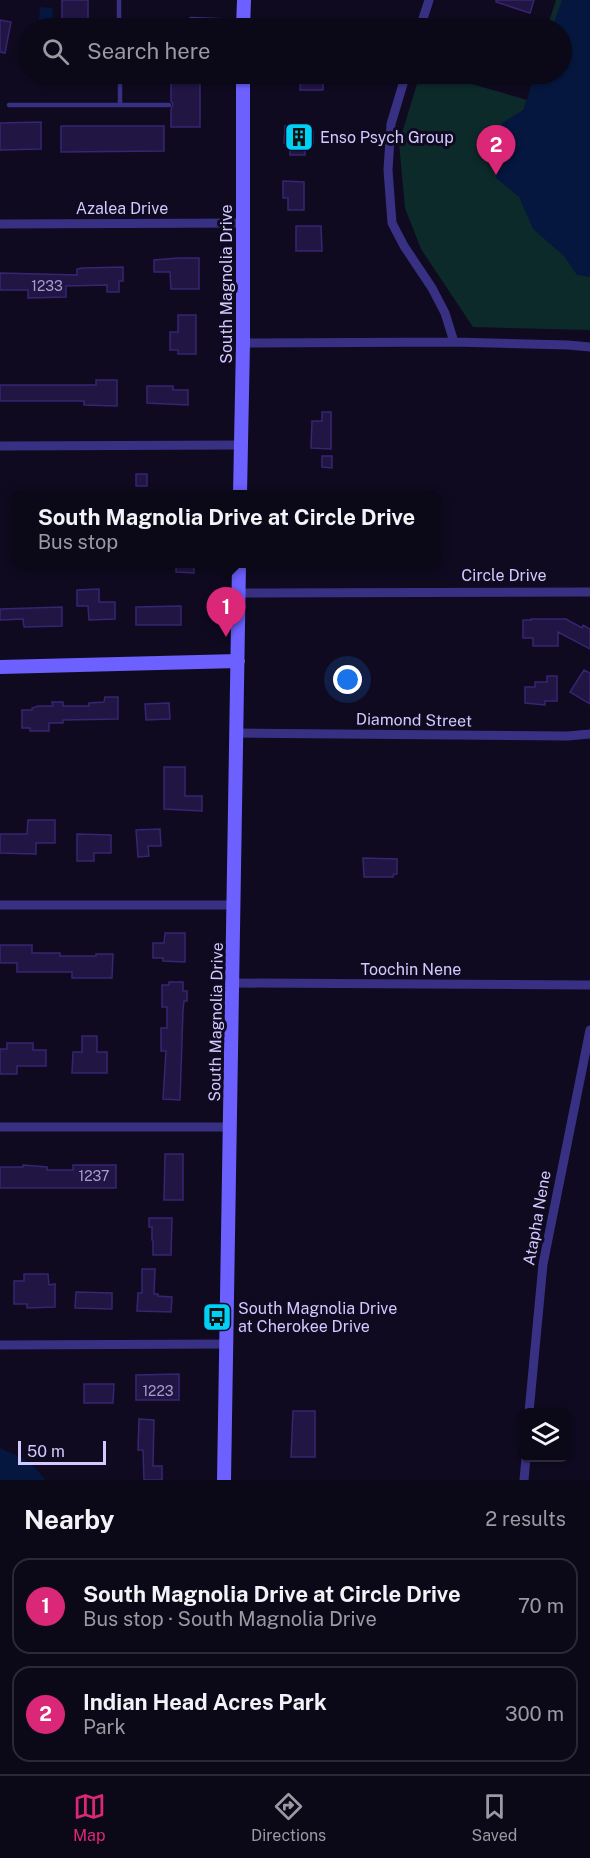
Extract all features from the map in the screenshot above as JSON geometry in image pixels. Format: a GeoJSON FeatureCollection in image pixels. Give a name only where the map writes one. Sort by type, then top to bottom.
{"type":"FeatureCollection","features":[{"type":"Feature","properties":{"kind":"main road"},"geometry":{"type":"LineString","coordinates":[[243,18],[244,0]]}},
{"type":"Feature","properties":{"kind":"main road","name":"South Magnolia Drive"},"geometry":{"type":"LineString","coordinates":[[240,490],[244,223],[243,84]]}},
{"type":"Feature","properties":{"kind":"main road","name":"South Magnolia Drive"},"geometry":{"type":"LineString","coordinates":[[224,1480],[239,568]]}},
{"type":"Feature","properties":{"kind":"main road"},"geometry":{"type":"LineString","coordinates":[[0,667],[238,661]]}},
{"type":"Feature","properties":{"kind":"street"},"geometry":{"type":"LineString","coordinates":[[423,18],[429,0]]}},
{"type":"Feature","properties":{"kind":"street"},"geometry":{"type":"LineString","coordinates":[[403,84],[391,124],[388,170],[392,223],[404,246],[432,288],[445,313],[454,342]]}},
{"type":"Feature","properties":{"kind":"street","name":"Azalea Drive"},"geometry":{"type":"LineString","coordinates":[[0,224],[244,223]]}},
{"type":"Feature","properties":{"kind":"street"},"geometry":{"type":"LineString","coordinates":[[243,343],[454,342],[590,347]]}},
{"type":"Feature","properties":{"kind":"street"},"geometry":{"type":"LineString","coordinates":[[0,446],[240,445]]}},
{"type":"Feature","properties":{"kind":"street","name":"Circle Drive"},"geometry":{"type":"LineString","coordinates":[[239,593],[590,592]]}},
{"type":"Feature","properties":{"kind":"street","name":"Diamond Street"},"geometry":{"type":"LineString","coordinates":[[237,733],[556,736],[590,734]]}},
{"type":"Feature","properties":{"kind":"street"},"geometry":{"type":"LineString","coordinates":[[0,905],[233,905]]}},
{"type":"Feature","properties":{"kind":"street","name":"Toochin Nene"},"geometry":{"type":"LineString","coordinates":[[233,983],[590,985]]}},
{"type":"Feature","properties":{"kind":"street","name":"Atapha Nene"},"geometry":{"type":"LineString","coordinates":[[529,1408],[543,1264],[590,1030]]}},
{"type":"Feature","properties":{"kind":"street"},"geometry":{"type":"LineString","coordinates":[[0,1127],[231,1127]]}},
{"type":"Feature","properties":{"kind":"street"},"geometry":{"type":"LineString","coordinates":[[0,1345],[227,1344]]}},
{"type":"Feature","properties":{"kind":"street"},"geometry":{"type":"LineString","coordinates":[[524,1480],[526,1462]]}},
{"type":"Feature","properties":{"kind":"lane"},"geometry":{"type":"LineString","coordinates":[[119,0],[119,18]]}},
{"type":"Feature","properties":{"kind":"lane"},"geometry":{"type":"LineString","coordinates":[[120,84],[120,105]]}},
{"type":"Feature","properties":{"kind":"lane"},"geometry":{"type":"LineString","coordinates":[[9,105],[169,105]]}},
{"type":"Feature","properties":{"kind":"green space"},"geometry":{"type":"Polygon","coordinates":[[[556,0],[590,0],[590,330],[473,327],[421,249],[405,208],[399,143],[417,84],[472,84],[527,100],[532,84],[572,84],[572,18],[550,18],[556,0]]]}},
{"type":"Feature","properties":{"kind":"water"},"geometry":{"type":"Polygon","coordinates":[[[562,0],[590,0],[590,277],[577,275],[564,256],[533,229],[519,197],[496,178],[494,152],[502,123],[523,110],[532,84],[572,84],[572,18],[556,18],[562,0]]]}},
{"type":"Feature","properties":{"kind":"water"},"geometry":{"type":"Polygon","coordinates":[[[40,7],[52,8],[53,18],[39,18],[40,7]]]}},
{"type":"Feature","properties":{"kind":"water"},"geometry":{"type":"Polygon","coordinates":[[[0,1448],[31,1464],[45,1480],[0,1480],[0,1448]]]}},
{"type":"Feature","properties":{"kind":"building"},"geometry":{"type":"Polygon","coordinates":[[[62,0],[88,0],[88,18],[62,18],[62,0]]]}},
{"type":"Feature","properties":{"kind":"building"},"geometry":{"type":"Polygon","coordinates":[[[496,0],[534,0],[530,13],[496,2],[496,0]]]}},
{"type":"Feature","properties":{"kind":"building"},"geometry":{"type":"Polygon","coordinates":[[[0,20],[11,22],[5,53],[0,52],[0,20]]]}},
{"type":"Feature","properties":{"kind":"building"},"geometry":{"type":"Polygon","coordinates":[[[171,84],[200,84],[200,127],[171,127],[173,104],[171,84]]]}},
{"type":"Feature","properties":{"kind":"building"},"geometry":{"type":"Polygon","coordinates":[[[300,84],[323,84],[323,90],[300,90],[300,84]]]}},
{"type":"Feature","properties":{"kind":"building"},"geometry":{"type":"Polygon","coordinates":[[[41,122],[41,149],[0,150],[0,123],[41,122]]]}},
{"type":"Feature","properties":{"kind":"building"},"geometry":{"type":"Polygon","coordinates":[[[61,126],[164,126],[164,151],[61,152],[61,126]]]}},
{"type":"Feature","properties":{"kind":"building","name":"Enso Psych Group"},"geometry":{"type":"Polygon","coordinates":[[[285,126],[305,127],[305,131],[313,131],[313,143],[305,143],[305,155],[290,155],[290,143],[284,143],[285,126]]]}},
{"type":"Feature","properties":{"kind":"building"},"geometry":{"type":"Polygon","coordinates":[[[283,181],[304,182],[304,210],[288,210],[288,198],[283,198],[283,181]]]}},
{"type":"Feature","properties":{"kind":"building"},"geometry":{"type":"Polygon","coordinates":[[[296,226],[321,226],[322,251],[296,251],[296,226]]]}},
{"type":"Feature","properties":{"kind":"building"},"geometry":{"type":"Polygon","coordinates":[[[199,258],[199,289],[171,289],[170,272],[154,272],[154,260],[199,258]]]}},
{"type":"Feature","properties":{"kind":"building"},"geometry":{"type":"Polygon","coordinates":[[[123,267],[123,281],[119,281],[119,292],[107,292],[107,285],[66,286],[66,297],[28,298],[28,290],[0,290],[0,273],[77,275],[77,269],[82,268],[123,267]]]}},
{"type":"Feature","properties":{"kind":"building"},"geometry":{"type":"Polygon","coordinates":[[[178,315],[196,315],[196,354],[178,354],[178,350],[170,350],[170,332],[178,332],[178,315]]]}},
{"type":"Feature","properties":{"kind":"building"},"geometry":{"type":"Polygon","coordinates":[[[96,380],[117,380],[117,406],[84,405],[84,401],[0,401],[0,385],[96,385],[96,380]]]}},
{"type":"Feature","properties":{"kind":"building"},"geometry":{"type":"Polygon","coordinates":[[[147,386],[173,386],[173,390],[188,390],[188,405],[147,403],[147,386]]]}},
{"type":"Feature","properties":{"kind":"building"},"geometry":{"type":"Polygon","coordinates":[[[322,412],[331,412],[331,449],[311,448],[312,421],[322,421],[322,412]]]}},
{"type":"Feature","properties":{"kind":"building"},"geometry":{"type":"Polygon","coordinates":[[[322,456],[332,456],[332,468],[322,467],[322,456]]]}},
{"type":"Feature","properties":{"kind":"building"},"geometry":{"type":"Polygon","coordinates":[[[136,474],[147,474],[147,486],[136,486],[136,474]]]}},
{"type":"Feature","properties":{"kind":"building"},"geometry":{"type":"Polygon","coordinates":[[[176,568],[194,568],[194,573],[176,572],[176,568]]]}},
{"type":"Feature","properties":{"kind":"building"},"geometry":{"type":"Polygon","coordinates":[[[99,589],[99,602],[115,602],[115,619],[89,620],[88,606],[77,606],[77,590],[99,589]]]}},
{"type":"Feature","properties":{"kind":"building"},"geometry":{"type":"Polygon","coordinates":[[[181,606],[181,625],[136,625],[136,607],[181,606]]]}},
{"type":"Feature","properties":{"kind":"building"},"geometry":{"type":"Polygon","coordinates":[[[62,607],[62,626],[24,627],[23,619],[0,620],[0,609],[62,607]]]}},
{"type":"Feature","properties":{"kind":"building"},"geometry":{"type":"Polygon","coordinates":[[[566,619],[582,628],[583,625],[590,629],[590,649],[558,632],[558,646],[533,646],[533,638],[523,638],[523,620],[566,619]]]}},
{"type":"Feature","properties":{"kind":"building"},"geometry":{"type":"Polygon","coordinates":[[[584,670],[590,673],[590,704],[570,692],[584,670]]]}},
{"type":"Feature","properties":{"kind":"building"},"geometry":{"type":"Polygon","coordinates":[[[547,676],[557,676],[557,701],[545,701],[545,705],[525,703],[525,687],[535,687],[535,682],[547,682],[547,676]]]}},
{"type":"Feature","properties":{"kind":"building"},"geometry":{"type":"Polygon","coordinates":[[[105,697],[118,697],[118,719],[63,720],[63,723],[49,723],[49,731],[30,731],[30,728],[22,728],[22,710],[32,710],[38,706],[53,706],[52,702],[63,702],[63,706],[89,706],[89,703],[104,702],[105,697]]]}},
{"type":"Feature","properties":{"kind":"building"},"geometry":{"type":"Polygon","coordinates":[[[169,703],[170,719],[146,720],[145,704],[169,703]]]}},
{"type":"Feature","properties":{"kind":"building"},"geometry":{"type":"Polygon","coordinates":[[[164,767],[185,767],[185,796],[202,796],[202,811],[164,809],[164,767]]]}},
{"type":"Feature","properties":{"kind":"building"},"geometry":{"type":"Polygon","coordinates":[[[28,820],[55,820],[55,843],[36,843],[36,854],[0,853],[0,834],[27,834],[28,820]]]}},
{"type":"Feature","properties":{"kind":"building"},"geometry":{"type":"Polygon","coordinates":[[[160,829],[161,846],[148,846],[149,856],[138,857],[136,830],[160,829]]]}},
{"type":"Feature","properties":{"kind":"building"},"geometry":{"type":"Polygon","coordinates":[[[77,834],[111,835],[111,853],[94,853],[94,861],[77,861],[77,834]]]}},
{"type":"Feature","properties":{"kind":"building"},"geometry":{"type":"Polygon","coordinates":[[[363,858],[397,859],[397,874],[393,877],[364,877],[363,858]]]}},
{"type":"Feature","properties":{"kind":"building"},"geometry":{"type":"Polygon","coordinates":[[[165,933],[185,933],[185,962],[153,958],[153,943],[164,943],[165,933]]]}},
{"type":"Feature","properties":{"kind":"building"},"geometry":{"type":"Polygon","coordinates":[[[0,945],[32,945],[32,953],[60,953],[60,956],[113,954],[112,978],[72,978],[72,972],[17,972],[17,963],[0,963],[0,945]]]}},
{"type":"Feature","properties":{"kind":"building"},"geometry":{"type":"Polygon","coordinates":[[[169,982],[183,982],[183,991],[187,991],[187,1001],[184,1001],[183,1010],[180,1100],[163,1099],[166,1051],[161,1051],[161,1028],[167,1028],[167,1007],[162,1007],[162,985],[169,985],[169,982]]]}},
{"type":"Feature","properties":{"kind":"building"},"geometry":{"type":"Polygon","coordinates":[[[82,1036],[97,1036],[97,1052],[107,1052],[107,1073],[72,1073],[73,1052],[82,1052],[82,1036]]]}},
{"type":"Feature","properties":{"kind":"building"},"geometry":{"type":"Polygon","coordinates":[[[7,1043],[33,1043],[33,1050],[46,1050],[46,1066],[17,1066],[17,1074],[0,1074],[0,1049],[7,1049],[7,1043]]]}},
{"type":"Feature","properties":{"kind":"building"},"geometry":{"type":"Polygon","coordinates":[[[165,1154],[183,1154],[183,1200],[164,1200],[165,1154]]]}},
{"type":"Feature","properties":{"kind":"building"},"geometry":{"type":"Polygon","coordinates":[[[23,1165],[47,1167],[47,1170],[73,1170],[73,1165],[116,1165],[116,1188],[0,1188],[0,1167],[23,1167],[23,1165]]]}},
{"type":"Feature","properties":{"kind":"building"},"geometry":{"type":"Polygon","coordinates":[[[149,1218],[172,1218],[171,1255],[153,1255],[152,1227],[149,1227],[149,1218]]]}},
{"type":"Feature","properties":{"kind":"building"},"geometry":{"type":"Polygon","coordinates":[[[142,1269],[155,1269],[154,1294],[172,1297],[171,1312],[137,1311],[138,1293],[142,1293],[142,1269]]]}},
{"type":"Feature","properties":{"kind":"building"},"geometry":{"type":"Polygon","coordinates":[[[24,1274],[48,1274],[49,1285],[55,1284],[55,1307],[27,1308],[27,1304],[14,1304],[14,1281],[24,1281],[24,1274]]]}},
{"type":"Feature","properties":{"kind":"building"},"geometry":{"type":"Polygon","coordinates":[[[76,1292],[112,1293],[112,1309],[75,1308],[76,1292]]]}},
{"type":"Feature","properties":{"kind":"building"},"geometry":{"type":"Polygon","coordinates":[[[179,1374],[179,1400],[136,1400],[136,1375],[179,1374]]]}},
{"type":"Feature","properties":{"kind":"building"},"geometry":{"type":"Polygon","coordinates":[[[84,1384],[114,1384],[113,1403],[84,1403],[84,1384]]]}},
{"type":"Feature","properties":{"kind":"building"},"geometry":{"type":"Polygon","coordinates":[[[293,1411],[315,1411],[315,1457],[291,1457],[293,1411]]]}},
{"type":"Feature","properties":{"kind":"building"},"geometry":{"type":"Polygon","coordinates":[[[139,1419],[154,1420],[153,1466],[162,1466],[162,1480],[144,1480],[143,1450],[138,1450],[139,1419]]]}},
{"type":"Feature","properties":{"kind":"place","name":"Enso Psych Group"},"geometry":{"type":"Point","coordinates":[299,137]}},
{"type":"Feature","properties":{"kind":"place","name":"Indian Head Acres Park"},"geometry":{"type":"Point","coordinates":[496,175]}},
{"type":"Feature","properties":{"kind":"place","name":"South Magnolia Drive at Circle Drive"},"geometry":{"type":"Point","coordinates":[226,637]}},
{"type":"Feature","properties":{"kind":"place","name":"South Magnolia Drive at Cherokee Drive"},"geometry":{"type":"Point","coordinates":[217,1317]}}]}
